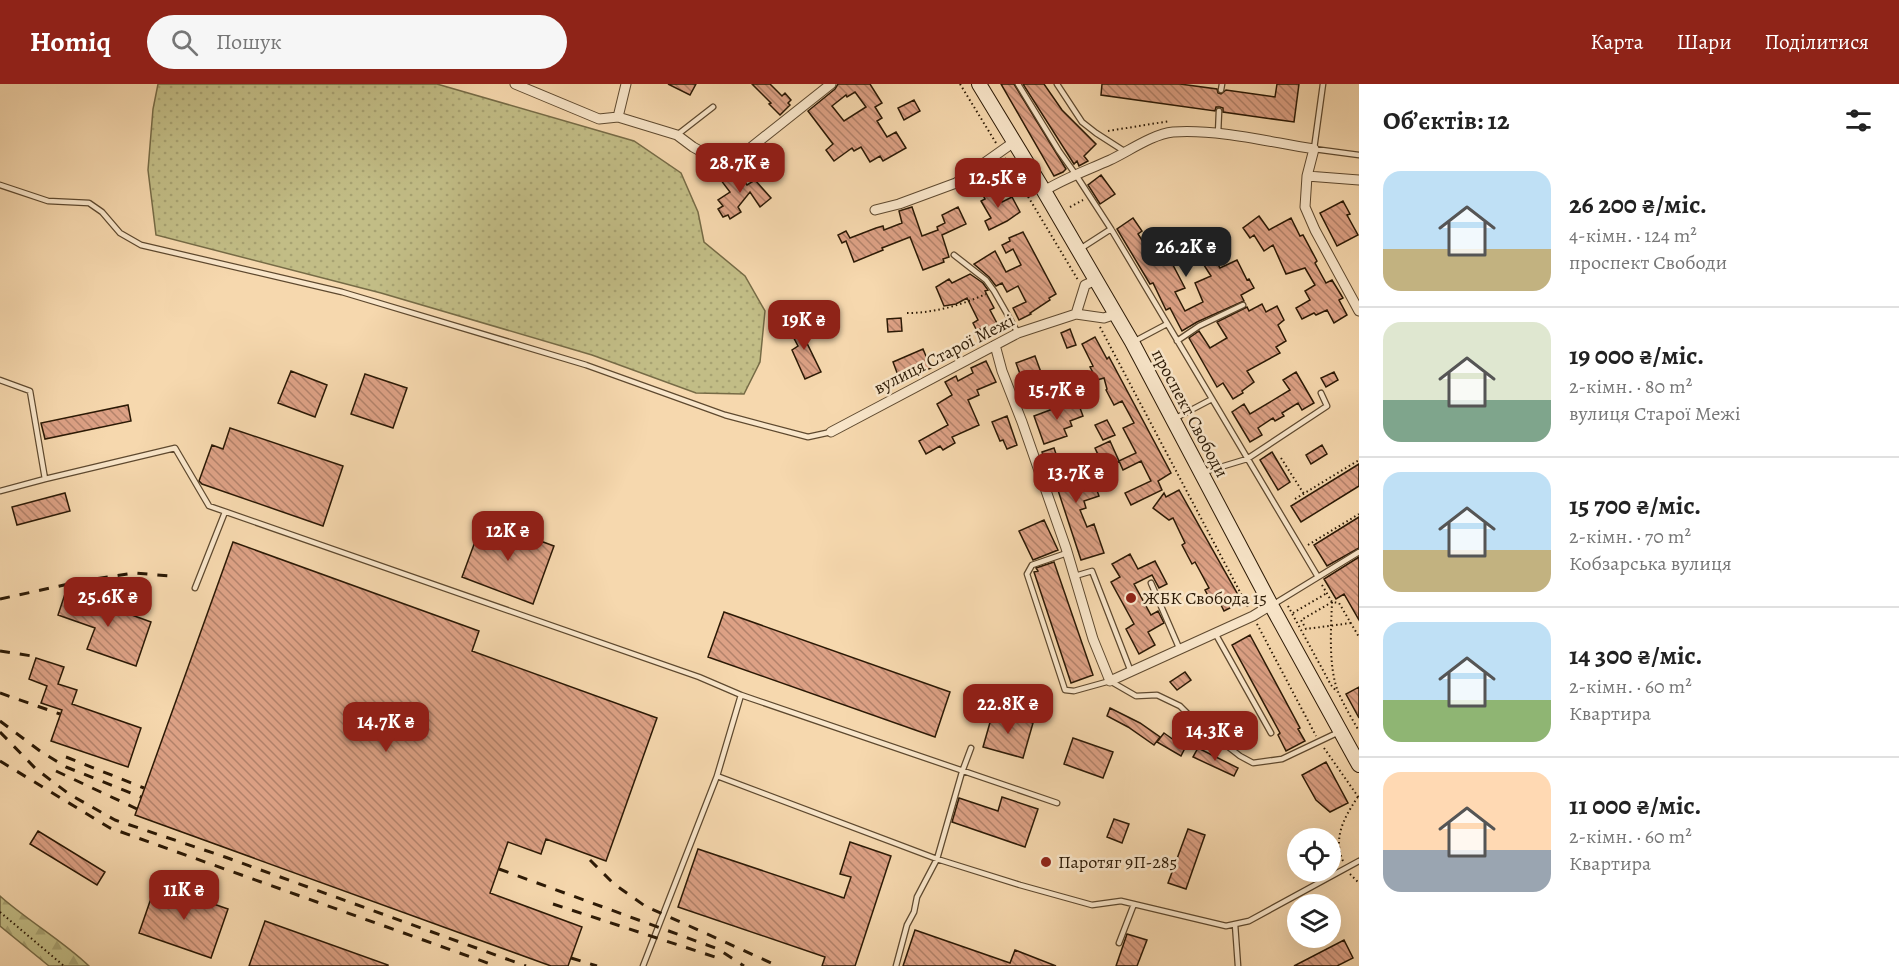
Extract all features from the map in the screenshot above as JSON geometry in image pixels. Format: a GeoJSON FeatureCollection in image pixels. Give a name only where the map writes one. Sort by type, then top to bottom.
{"type":"FeatureCollection","features":[{"type":"Feature","properties":{"kind":"main road","name":"проспект Свободи"},"geometry":{"type":"LineString","coordinates":[[979,84],[1132,342],[1271,605],[1359,765]]}},
{"type":"Feature","properties":{"kind":"street"},"geometry":{"type":"LineString","coordinates":[[515,84],[599,119],[618,117],[677,135],[711,157],[749,149],[831,84]]}},
{"type":"Feature","properties":{"kind":"street"},"geometry":{"type":"LineString","coordinates":[[618,117],[626,84]]}},
{"type":"Feature","properties":{"kind":"street"},"geometry":{"type":"LineString","coordinates":[[1044,191],[1056,183],[1171,132],[1218,134],[1314,149],[1307,176],[1305,207],[1359,311]]}},
{"type":"Feature","properties":{"kind":"street"},"geometry":{"type":"LineString","coordinates":[[875,210],[899,204],[956,183],[1014,141]]}},
{"type":"Feature","properties":{"kind":"street"},"geometry":{"type":"LineString","coordinates":[[1307,176],[1359,180]]}},
{"type":"Feature","properties":{"kind":"street"},"geometry":{"type":"LineString","coordinates":[[1076,314],[1086,285],[1096,280]]}},
{"type":"Feature","properties":{"kind":"street","name":"вулиця Старої Межі"},"geometry":{"type":"LineString","coordinates":[[831,432],[1018,333],[1076,314],[1104,318],[1116,314]]}},
{"type":"Feature","properties":{"kind":"street"},"geometry":{"type":"LineString","coordinates":[[995,345],[1002,371],[1067,553],[1093,639],[1110,681],[1253,616],[1271,605]]}},
{"type":"Feature","properties":{"kind":"lane"},"geometry":{"type":"LineString","coordinates":[[1018,84],[1111,229],[1318,578]]}},
{"type":"Feature","properties":{"kind":"lane"},"geometry":{"type":"LineString","coordinates":[[1057,84],[1082,122],[1125,152]]}},
{"type":"Feature","properties":{"kind":"lane"},"geometry":{"type":"LineString","coordinates":[[1323,84],[1314,149],[1359,155]]}},
{"type":"Feature","properties":{"kind":"lane"},"geometry":{"type":"LineString","coordinates":[[677,135],[713,108]]}},
{"type":"Feature","properties":{"kind":"lane"},"geometry":{"type":"LineString","coordinates":[[1218,134],[1220,111]]}},
{"type":"Feature","properties":{"kind":"lane"},"geometry":{"type":"LineString","coordinates":[[0,185],[48,201],[89,203],[102,212],[120,233],[141,245],[342,292],[586,365],[725,415],[808,437],[831,432]]}},
{"type":"Feature","properties":{"kind":"lane"},"geometry":{"type":"LineString","coordinates":[[1078,250],[1111,229]]}},
{"type":"Feature","properties":{"kind":"lane"},"geometry":{"type":"LineString","coordinates":[[954,255],[986,280],[1018,333]]}},
{"type":"Feature","properties":{"kind":"lane"},"geometry":{"type":"LineString","coordinates":[[1177,341],[1198,326],[1243,304]]}},
{"type":"Feature","properties":{"kind":"lane"},"geometry":{"type":"LineString","coordinates":[[1132,342],[1167,324]]}},
{"type":"Feature","properties":{"kind":"lane"},"geometry":{"type":"LineString","coordinates":[[0,380],[30,391],[45,479]]}},
{"type":"Feature","properties":{"kind":"lane"},"geometry":{"type":"LineString","coordinates":[[1202,474],[1213,468],[1247,459],[1327,406],[1321,393]]}},
{"type":"Feature","properties":{"kind":"lane"},"geometry":{"type":"LineString","coordinates":[[1173,420],[1212,399]]}},
{"type":"Feature","properties":{"kind":"lane"},"geometry":{"type":"LineString","coordinates":[[0,491],[176,448],[208,506],[699,677],[741,695],[1057,803]]}},
{"type":"Feature","properties":{"kind":"lane"},"geometry":{"type":"LineString","coordinates":[[195,588],[225,512]]}},
{"type":"Feature","properties":{"kind":"lane"},"geometry":{"type":"LineString","coordinates":[[1271,605],[1359,552]]}},
{"type":"Feature","properties":{"kind":"lane"},"geometry":{"type":"LineString","coordinates":[[1067,553],[1032,565],[1027,574],[1065,690],[1074,691],[1110,681],[1136,696],[1157,695],[1180,706],[1195,721],[1240,756],[1253,763],[1282,759],[1340,732]]}},
{"type":"Feature","properties":{"kind":"lane"},"geometry":{"type":"LineString","coordinates":[[1074,576],[1092,571],[1131,672]]}},
{"type":"Feature","properties":{"kind":"lane"},"geometry":{"type":"LineString","coordinates":[[1151,583],[1180,650]]}},
{"type":"Feature","properties":{"kind":"lane"},"geometry":{"type":"LineString","coordinates":[[1215,633],[1271,733]]}},
{"type":"Feature","properties":{"kind":"lane"},"geometry":{"type":"LineString","coordinates":[[643,966],[717,776],[741,695]]}},
{"type":"Feature","properties":{"kind":"lane"},"geometry":{"type":"LineString","coordinates":[[896,966],[917,897],[937,859],[962,772],[972,748]]}},
{"type":"Feature","properties":{"kind":"lane"},"geometry":{"type":"LineString","coordinates":[[717,776],[937,859],[1092,905],[1121,901],[1226,926],[1249,921],[1359,861]]}},
{"type":"Feature","properties":{"kind":"lane"},"geometry":{"type":"LineString","coordinates":[[1119,943],[1134,904]]}},
{"type":"Feature","properties":{"kind":"lane"},"geometry":{"type":"LineString","coordinates":[[1235,924],[1238,966]]}},
{"type":"Feature","properties":{"kind":"path"},"geometry":{"type":"LineString","coordinates":[[960,84],[1045,222],[1079,282],[1082,298]]}},
{"type":"Feature","properties":{"kind":"path"},"geometry":{"type":"LineString","coordinates":[[1070,207],[1090,196]]}},
{"type":"Feature","properties":{"kind":"path"},"geometry":{"type":"LineString","coordinates":[[908,313],[926,313],[952,307],[994,291]]}},
{"type":"Feature","properties":{"kind":"path"},"geometry":{"type":"LineString","coordinates":[[1092,316],[1124,371],[1319,742],[1359,797],[1343,820],[1339,839],[1341,858],[1350,874],[1359,883]]}},
{"type":"Feature","properties":{"kind":"path"},"geometry":{"type":"LineString","coordinates":[[1281,458],[1304,494]]}},
{"type":"Feature","properties":{"kind":"path"},"geometry":{"type":"LineString","coordinates":[[1295,499],[1359,460]]}},
{"type":"Feature","properties":{"kind":"path"},"geometry":{"type":"LineString","coordinates":[[1301,549],[1359,514]]}},
{"type":"Feature","properties":{"kind":"path"},"geometry":{"type":"LineString","coordinates":[[1318,578],[1332,602],[1334,677],[1339,693],[1359,731]]}},
{"type":"Feature","properties":{"kind":"path"},"geometry":{"type":"LineString","coordinates":[[1293,614],[1327,593]]}},
{"type":"Feature","properties":{"kind":"path"},"geometry":{"type":"LineString","coordinates":[[1284,598],[1331,685],[1339,693]]}},
{"type":"Feature","properties":{"kind":"path"},"geometry":{"type":"LineString","coordinates":[[1351,623],[1306,629],[1301,620],[1332,602],[1339,603],[1351,623],[1359,637]]}},
{"type":"Feature","properties":{"kind":"path"},"geometry":{"type":"LineString","coordinates":[[0,912],[64,966]]}},
{"type":"Feature","properties":{"kind":"green space"},"geometry":{"type":"Polygon","coordinates":[[[158,84],[437,84],[634,141],[681,173],[698,212],[704,242],[745,276],[765,311],[760,362],[744,394],[696,393],[592,355],[381,293],[156,235],[148,170],[153,109],[158,84]]]}},
{"type":"Feature","properties":{"kind":"green space"},"geometry":{"type":"Polygon","coordinates":[[[0,896],[89,966],[49,966],[0,926],[0,896]]]}},
{"type":"Feature","properties":{"kind":"building"},"geometry":{"type":"Polygon","coordinates":[[[668,84],[696,84],[690,95],[668,84]]]}},
{"type":"Feature","properties":{"kind":"building"},"geometry":{"type":"Polygon","coordinates":[[[752,84],[770,84],[782,96],[785,93],[791,100],[788,103],[790,105],[780,115],[752,84]]]}},
{"type":"Feature","properties":{"kind":"building"},"geometry":{"type":"Polygon","coordinates":[[[838,84],[870,84],[882,103],[875,107],[882,118],[877,121],[887,137],[896,132],[906,148],[883,161],[880,156],[870,162],[861,147],[854,151],[852,148],[834,161],[826,150],[833,144],[808,111],[838,84]],[[855,92],[847,97],[846,95],[832,106],[844,121],[866,107],[855,92]]]}},
{"type":"Feature","properties":{"kind":"building"},"geometry":{"type":"Polygon","coordinates":[[[1001,84],[1014,84],[1066,169],[1063,172],[1054,176],[1001,84]]]}},
{"type":"Feature","properties":{"kind":"building"},"geometry":{"type":"Polygon","coordinates":[[[1023,84],[1044,84],[1062,110],[1096,144],[1084,156],[1088,161],[1079,166],[1077,161],[1074,164],[1023,84]]]}},
{"type":"Feature","properties":{"kind":"building"},"geometry":{"type":"Polygon","coordinates":[[[1102,84],[1180,84],[1217,89],[1221,94],[1226,90],[1275,97],[1277,84],[1299,84],[1294,122],[1223,112],[1223,108],[1220,107],[1216,107],[1215,111],[1101,95],[1102,84]]]}},
{"type":"Feature","properties":{"kind":"building"},"geometry":{"type":"Polygon","coordinates":[[[914,100],[920,111],[904,120],[898,108],[914,100]]]}},
{"type":"Feature","properties":{"kind":"building"},"geometry":{"type":"Polygon","coordinates":[[[734,168],[747,185],[755,180],[771,198],[760,207],[750,192],[738,207],[741,212],[730,219],[728,215],[723,217],[718,209],[723,206],[718,200],[730,192],[720,179],[734,168]]]}},
{"type":"Feature","properties":{"kind":"building"},"geometry":{"type":"Polygon","coordinates":[[[1101,175],[1115,194],[1100,204],[1088,185],[1101,175]]]}},
{"type":"Feature","properties":{"kind":"building"},"geometry":{"type":"Polygon","coordinates":[[[988,186],[995,200],[999,198],[1002,202],[1012,197],[1020,212],[989,230],[985,221],[991,218],[981,201],[985,199],[980,190],[988,186]]]}},
{"type":"Feature","properties":{"kind":"building"},"geometry":{"type":"Polygon","coordinates":[[[1343,201],[1350,214],[1347,215],[1358,235],[1337,246],[1320,213],[1343,201]]]}},
{"type":"Feature","properties":{"kind":"building"},"geometry":{"type":"Polygon","coordinates":[[[912,207],[922,236],[938,230],[937,227],[945,223],[942,215],[958,207],[966,224],[942,235],[949,257],[943,259],[944,262],[923,270],[910,237],[854,262],[846,241],[842,243],[838,235],[846,231],[850,238],[883,226],[884,230],[902,223],[899,211],[912,207]]]}},
{"type":"Feature","properties":{"kind":"building"},"geometry":{"type":"Polygon","coordinates":[[[1259,216],[1269,230],[1291,218],[1317,261],[1315,263],[1326,283],[1332,280],[1343,298],[1339,300],[1347,315],[1334,323],[1327,310],[1302,319],[1296,308],[1310,300],[1305,291],[1315,285],[1305,268],[1286,274],[1273,245],[1264,251],[1254,235],[1250,238],[1243,228],[1259,216]]]}},
{"type":"Feature","properties":{"kind":"building"},"geometry":{"type":"Polygon","coordinates":[[[1133,218],[1142,231],[1138,234],[1148,250],[1165,237],[1182,259],[1173,265],[1185,288],[1175,292],[1185,311],[1203,302],[1195,283],[1211,276],[1202,262],[1213,256],[1220,268],[1237,260],[1247,280],[1249,279],[1254,288],[1241,295],[1244,301],[1182,331],[1170,308],[1166,310],[1153,283],[1150,284],[1117,229],[1133,218]]]}},
{"type":"Feature","properties":{"kind":"building"},"geometry":{"type":"Polygon","coordinates":[[[1023,232],[1056,294],[1031,314],[1019,320],[1013,308],[1026,302],[1018,286],[1007,292],[1002,283],[996,286],[974,264],[995,251],[1006,272],[1021,265],[1013,249],[1006,253],[1002,245],[1010,241],[1009,238],[1023,232]]]}},
{"type":"Feature","properties":{"kind":"building"},"geometry":{"type":"Polygon","coordinates":[[[970,274],[983,283],[988,290],[985,291],[994,308],[990,310],[1000,329],[985,337],[980,329],[977,331],[973,323],[978,320],[967,298],[956,304],[944,306],[936,287],[949,279],[952,283],[970,274]]]}},
{"type":"Feature","properties":{"kind":"building"},"geometry":{"type":"Polygon","coordinates":[[[1262,304],[1266,312],[1277,306],[1284,320],[1278,325],[1286,341],[1276,347],[1280,353],[1247,371],[1254,382],[1233,399],[1223,383],[1217,387],[1189,338],[1199,331],[1210,348],[1227,338],[1217,322],[1247,307],[1249,311],[1262,304]]]}},
{"type":"Feature","properties":{"kind":"building"},"geometry":{"type":"Polygon","coordinates":[[[901,318],[902,331],[888,332],[887,319],[901,318]]]}},
{"type":"Feature","properties":{"kind":"building"},"geometry":{"type":"Polygon","coordinates":[[[804,320],[810,331],[803,335],[821,372],[805,379],[792,350],[798,346],[789,329],[804,320]]]}},
{"type":"Feature","properties":{"kind":"building"},"geometry":{"type":"Polygon","coordinates":[[[1070,329],[1076,345],[1067,348],[1061,333],[1070,329]]]}},
{"type":"Feature","properties":{"kind":"building"},"geometry":{"type":"Polygon","coordinates":[[[1095,337],[1107,359],[1109,357],[1171,473],[1158,481],[1162,490],[1131,505],[1125,493],[1151,481],[1141,461],[1123,470],[1119,461],[1136,453],[1123,428],[1134,423],[1122,401],[1114,405],[1106,390],[1104,378],[1097,380],[1090,367],[1093,366],[1082,344],[1095,337]]]}},
{"type":"Feature","properties":{"kind":"building"},"geometry":{"type":"Polygon","coordinates":[[[923,349],[931,368],[916,374],[914,371],[899,378],[893,362],[923,349]]]}},
{"type":"Feature","properties":{"kind":"building"},"geometry":{"type":"Polygon","coordinates":[[[1035,356],[1042,375],[1023,382],[1016,363],[1035,356]]]}},
{"type":"Feature","properties":{"kind":"building"},"geometry":{"type":"Polygon","coordinates":[[[986,361],[996,382],[977,390],[979,395],[968,400],[979,425],[952,437],[955,443],[943,450],[940,446],[926,454],[919,441],[948,425],[937,404],[952,395],[945,382],[956,376],[958,381],[973,373],[971,368],[986,361]]]}},
{"type":"Feature","properties":{"kind":"building"},"geometry":{"type":"Polygon","coordinates":[[[291,371],[327,385],[315,417],[278,403],[291,371]]]}},
{"type":"Feature","properties":{"kind":"building"},"geometry":{"type":"Polygon","coordinates":[[[1296,372],[1314,403],[1302,410],[1298,403],[1282,413],[1284,416],[1275,421],[1273,418],[1258,428],[1262,435],[1250,442],[1232,412],[1244,404],[1250,414],[1290,390],[1283,380],[1296,372]]]}},
{"type":"Feature","properties":{"kind":"building"},"geometry":{"type":"Polygon","coordinates":[[[1334,372],[1338,380],[1326,387],[1321,378],[1334,372]]]}},
{"type":"Feature","properties":{"kind":"building"},"geometry":{"type":"Polygon","coordinates":[[[365,374],[407,388],[393,428],[351,414],[365,374]]]}},
{"type":"Feature","properties":{"kind":"building"},"geometry":{"type":"Polygon","coordinates":[[[1077,400],[1083,416],[1070,421],[1072,426],[1064,429],[1067,436],[1044,444],[1034,416],[1077,400]]]}},
{"type":"Feature","properties":{"kind":"building"},"geometry":{"type":"Polygon","coordinates":[[[128,405],[131,421],[45,439],[41,423],[128,405]]]}},
{"type":"Feature","properties":{"kind":"building"},"geometry":{"type":"Polygon","coordinates":[[[1007,416],[1017,445],[1007,449],[1003,440],[1000,441],[992,422],[1007,416]]]}},
{"type":"Feature","properties":{"kind":"building"},"geometry":{"type":"Polygon","coordinates":[[[1107,420],[1115,435],[1103,440],[1095,425],[1107,420]]]}},
{"type":"Feature","properties":{"kind":"building"},"geometry":{"type":"Polygon","coordinates":[[[230,428],[343,466],[323,526],[199,481],[212,445],[223,449],[230,428]]]}},
{"type":"Feature","properties":{"kind":"building"},"geometry":{"type":"Polygon","coordinates":[[[1110,441],[1119,461],[1104,468],[1095,448],[1110,441]]]}},
{"type":"Feature","properties":{"kind":"building"},"geometry":{"type":"Polygon","coordinates":[[[1322,445],[1327,454],[1311,464],[1306,455],[1322,445]]]}},
{"type":"Feature","properties":{"kind":"building"},"geometry":{"type":"Polygon","coordinates":[[[1054,448],[1058,460],[1066,457],[1072,478],[1091,474],[1099,496],[1084,501],[1086,508],[1080,510],[1087,527],[1094,524],[1104,553],[1081,560],[1049,463],[1046,464],[1042,452],[1054,448]]]}},
{"type":"Feature","properties":{"kind":"building"},"geometry":{"type":"Polygon","coordinates":[[[1272,452],[1290,482],[1278,490],[1260,460],[1272,452]]]}},
{"type":"Feature","properties":{"kind":"building"},"geometry":{"type":"Polygon","coordinates":[[[1359,464],[1359,486],[1301,522],[1291,506],[1359,464]]]}},
{"type":"Feature","properties":{"kind":"building"},"geometry":{"type":"Polygon","coordinates":[[[1179,490],[1242,602],[1224,611],[1218,599],[1212,603],[1205,590],[1209,588],[1195,562],[1192,564],[1182,545],[1185,543],[1173,518],[1169,520],[1153,508],[1164,493],[1166,497],[1179,490]]]}},
{"type":"Feature","properties":{"kind":"building"},"geometry":{"type":"Polygon","coordinates":[[[65,493],[70,511],[17,525],[12,507],[65,493]]]}},
{"type":"Feature","properties":{"kind":"building"},"geometry":{"type":"Polygon","coordinates":[[[1359,517],[1359,548],[1327,566],[1314,545],[1359,517]]]}},
{"type":"Feature","properties":{"kind":"building"},"geometry":{"type":"Polygon","coordinates":[[[483,520],[554,546],[533,604],[462,577],[483,520]]]}},
{"type":"Feature","properties":{"kind":"building"},"geometry":{"type":"Polygon","coordinates":[[[1044,520],[1058,550],[1033,560],[1019,531],[1044,520]]]}},
{"type":"Feature","properties":{"kind":"building"},"geometry":{"type":"Polygon","coordinates":[[[233,542],[479,631],[472,651],[657,718],[606,861],[546,839],[541,854],[508,842],[490,893],[582,927],[568,966],[551,966],[135,815],[233,542]]]}},
{"type":"Feature","properties":{"kind":"building","name":"ЖБК Свобода 15"},"geometry":{"type":"Polygon","coordinates":[[[1130,554],[1138,569],[1155,561],[1167,584],[1159,588],[1152,575],[1134,584],[1151,615],[1158,611],[1164,623],[1148,632],[1155,645],[1139,654],[1126,629],[1134,624],[1111,582],[1120,577],[1112,564],[1130,554]]]}},
{"type":"Feature","properties":{"kind":"building"},"geometry":{"type":"Polygon","coordinates":[[[1359,557],[1359,620],[1344,594],[1336,599],[1324,579],[1359,557]]]}},
{"type":"Feature","properties":{"kind":"building"},"geometry":{"type":"Polygon","coordinates":[[[1054,562],[1093,675],[1071,683],[1034,572],[1038,571],[1036,568],[1054,562]]]}},
{"type":"Feature","properties":{"kind":"building"},"geometry":{"type":"Polygon","coordinates":[[[66,591],[151,622],[136,666],[87,649],[95,628],[58,615],[66,591]]]}},
{"type":"Feature","properties":{"kind":"building"},"geometry":{"type":"Polygon","coordinates":[[[724,612],[950,692],[935,737],[708,657],[724,612]]]}},
{"type":"Feature","properties":{"kind":"building"},"geometry":{"type":"Polygon","coordinates":[[[1250,635],[1305,741],[1286,751],[1278,735],[1280,733],[1232,645],[1250,635]]]}},
{"type":"Feature","properties":{"kind":"building"},"geometry":{"type":"Polygon","coordinates":[[[36,658],[64,667],[58,684],[77,690],[72,704],[141,728],[128,767],[51,741],[62,710],[41,703],[47,686],[29,679],[36,658]]]}},
{"type":"Feature","properties":{"kind":"building"},"geometry":{"type":"Polygon","coordinates":[[[1185,672],[1191,680],[1177,690],[1170,682],[1185,672]]]}},
{"type":"Feature","properties":{"kind":"building"},"geometry":{"type":"Polygon","coordinates":[[[1359,687],[1359,718],[1346,694],[1359,687]]]}},
{"type":"Feature","properties":{"kind":"building"},"geometry":{"type":"Polygon","coordinates":[[[1110,708],[1140,723],[1160,737],[1154,745],[1107,716],[1110,708]]]}},
{"type":"Feature","properties":{"kind":"building"},"geometry":{"type":"Polygon","coordinates":[[[993,712],[1033,723],[1023,758],[983,747],[993,712]]]}},
{"type":"Feature","properties":{"kind":"building"},"geometry":{"type":"Polygon","coordinates":[[[1164,733],[1185,748],[1181,756],[1157,742],[1164,733]]]}},
{"type":"Feature","properties":{"kind":"building"},"geometry":{"type":"Polygon","coordinates":[[[1073,738],[1113,752],[1103,778],[1064,764],[1073,738]]]}},
{"type":"Feature","properties":{"kind":"building"},"geometry":{"type":"Polygon","coordinates":[[[1198,748],[1238,768],[1234,776],[1193,757],[1198,748]]]}},
{"type":"Feature","properties":{"kind":"building"},"geometry":{"type":"Polygon","coordinates":[[[1326,762],[1348,803],[1330,812],[1316,800],[1302,775],[1326,762]]]}},
{"type":"Feature","properties":{"kind":"building"},"geometry":{"type":"Polygon","coordinates":[[[1002,797],[1038,809],[1025,847],[952,822],[959,798],[998,811],[1002,797]]]}},
{"type":"Feature","properties":{"kind":"building"},"geometry":{"type":"Polygon","coordinates":[[[1114,819],[1129,824],[1122,843],[1107,837],[1114,819]]]}},
{"type":"Feature","properties":{"kind":"building"},"geometry":{"type":"Polygon","coordinates":[[[1188,829],[1205,835],[1186,889],[1168,883],[1188,829]]]}},
{"type":"Feature","properties":{"kind":"building"},"geometry":{"type":"Polygon","coordinates":[[[38,831],[105,872],[97,885],[30,844],[38,831]]]}},
{"type":"Feature","properties":{"kind":"building"},"geometry":{"type":"Polygon","coordinates":[[[850,842],[891,856],[855,966],[822,966],[825,957],[678,907],[698,849],[844,898],[851,877],[840,874],[850,842]]]}},
{"type":"Feature","properties":{"kind":"building"},"geometry":{"type":"Polygon","coordinates":[[[156,884],[228,909],[211,958],[139,933],[156,884]]]}},
{"type":"Feature","properties":{"kind":"building"},"geometry":{"type":"Polygon","coordinates":[[[265,921],[388,965],[388,966],[249,966],[265,921]]]}},
{"type":"Feature","properties":{"kind":"building"},"geometry":{"type":"Polygon","coordinates":[[[915,930],[1010,963],[1015,950],[1056,966],[903,966],[915,930]]]}},
{"type":"Feature","properties":{"kind":"building"},"geometry":{"type":"Polygon","coordinates":[[[1127,934],[1147,940],[1137,966],[1116,966],[1127,934]]]}},
{"type":"Feature","properties":{"kind":"building"},"geometry":{"type":"Polygon","coordinates":[[[1344,940],[1353,958],[1337,966],[1294,966],[1329,948],[1341,948],[1341,942],[1344,940]]]}},
{"type":"Feature","properties":{"kind":"railway"},"geometry":{"type":"LineString","coordinates":[[0,599],[87,580],[134,573],[171,576]]}},
{"type":"Feature","properties":{"kind":"railway"},"geometry":{"type":"LineString","coordinates":[[0,651],[32,656]]}},
{"type":"Feature","properties":{"kind":"railway"},"geometry":{"type":"LineString","coordinates":[[0,693],[60,714]]}},
{"type":"Feature","properties":{"kind":"railway"},"geometry":{"type":"LineString","coordinates":[[0,721],[66,767],[141,797]]}},
{"type":"Feature","properties":{"kind":"railway"},"geometry":{"type":"LineString","coordinates":[[0,732],[36,769],[69,794],[115,820],[225,857],[526,966]]}},
{"type":"Feature","properties":{"kind":"railway"},"geometry":{"type":"LineString","coordinates":[[66,757],[144,788]]}},
{"type":"Feature","properties":{"kind":"railway"},"geometry":{"type":"LineString","coordinates":[[0,761],[110,828],[496,966]]}},
{"type":"Feature","properties":{"kind":"railway"},"geometry":{"type":"LineString","coordinates":[[56,771],[137,809]]}},
{"type":"Feature","properties":{"kind":"railway"},"geometry":{"type":"LineString","coordinates":[[590,860],[614,884],[645,906],[778,966]]}},
{"type":"Feature","properties":{"kind":"railway"},"geometry":{"type":"LineString","coordinates":[[499,869],[718,949],[744,966]]}},
{"type":"Feature","properties":{"kind":"railway"},"geometry":{"type":"LineString","coordinates":[[553,904],[715,957]]}},
{"type":"Feature","properties":{"kind":"railway"},"geometry":{"type":"LineString","coordinates":[[571,958],[597,966]]}},
{"type":"Feature","properties":{"kind":"place","name":"ЖБК Свобода 15"},"geometry":{"type":"Point","coordinates":[1131,598]}},
{"type":"Feature","properties":{"kind":"place","name":"Паротяг 9П-285"},"geometry":{"type":"Point","coordinates":[1046,862]}}]}
